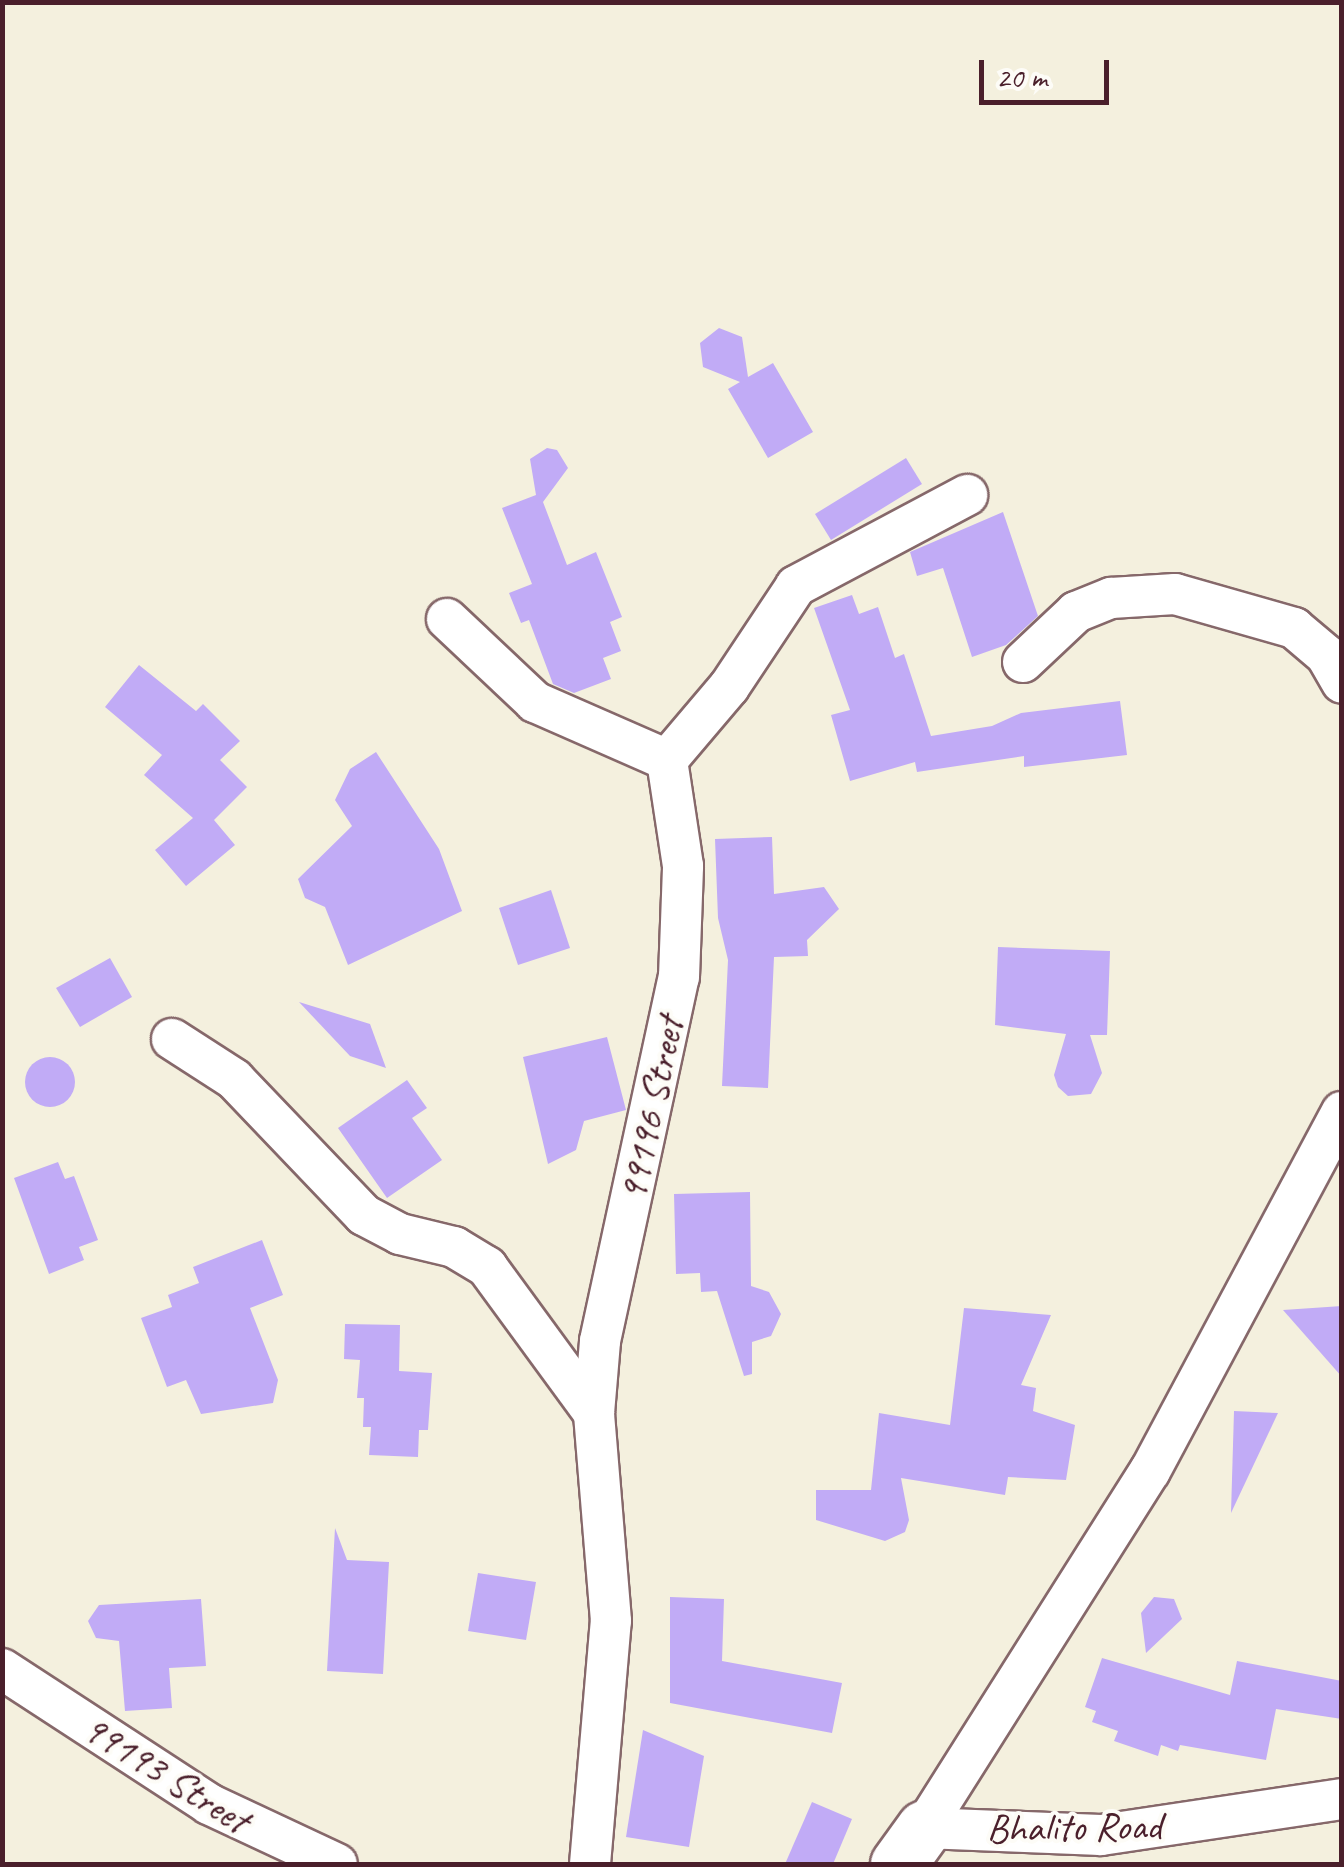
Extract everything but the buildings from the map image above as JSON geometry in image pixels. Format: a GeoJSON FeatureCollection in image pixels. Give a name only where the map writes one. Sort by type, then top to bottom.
{"type":"FeatureCollection","features":[{"type":"Feature","properties":{"kind":"street"},"geometry":{"type":"LineString","coordinates":[[447,619],[535,702],[667,760],[728,687],[796,586],[967,496]]}},
{"type":"Feature","properties":{"kind":"street"},"geometry":{"type":"LineString","coordinates":[[1022,662],[1076,612],[1111,598],[1175,594],[1275,617],[1312,640],[1342,683]]}},
{"type":"Feature","properties":{"kind":"street","name":"99196 Street"},"geometry":{"type":"LineString","coordinates":[[590,1864],[612,1621],[594,1413],[600,1341],[678,978],[683,866],[667,760]]}},
{"type":"Feature","properties":{"kind":"street"},"geometry":{"type":"LineString","coordinates":[[172,1039],[234,1079],[364,1216],[400,1234],[454,1247],[487,1267],[594,1413]]}},
{"type":"Feature","properties":{"kind":"street"},"geometry":{"type":"LineString","coordinates":[[911,1846],[1150,1471],[1342,1112]]}},
{"type":"Feature","properties":{"kind":"street","name":"99193 Street"},"geometry":{"type":"LineString","coordinates":[[2,1668],[209,1804],[337,1864]]}},
{"type":"Feature","properties":{"kind":"street","name":"Bhalito Road"},"geometry":{"type":"LineString","coordinates":[[911,1846],[1101,1836],[1342,1799]]}}]}
